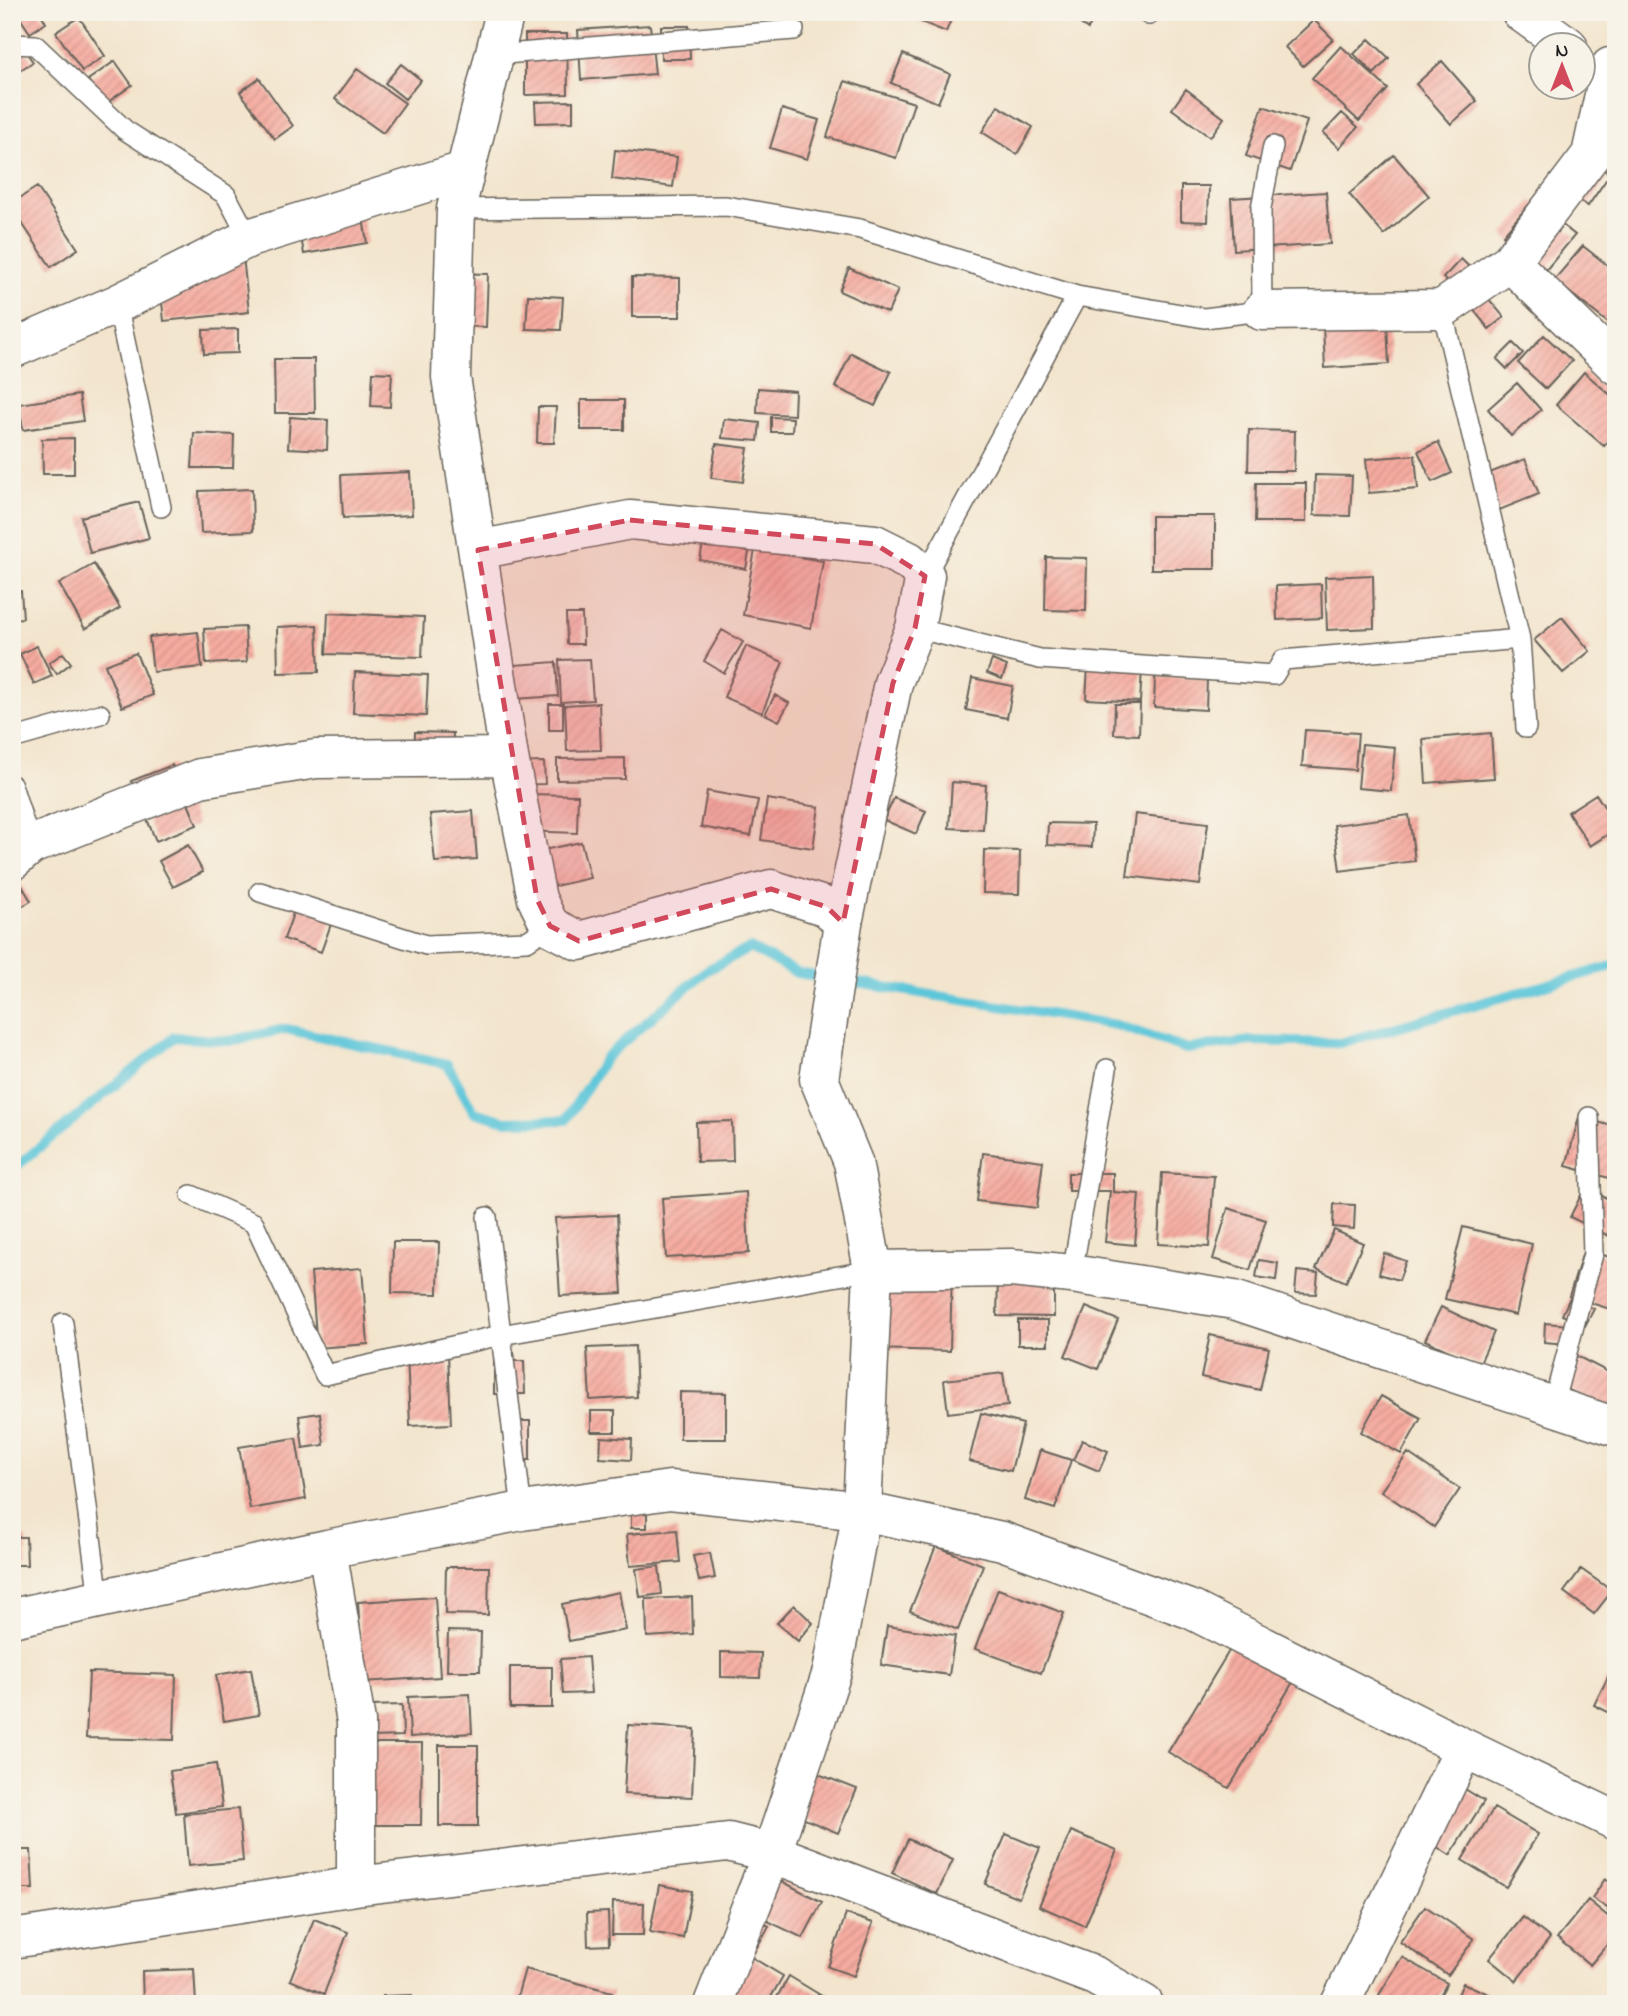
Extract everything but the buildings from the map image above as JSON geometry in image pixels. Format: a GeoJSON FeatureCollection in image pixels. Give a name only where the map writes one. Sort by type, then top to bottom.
{"type":"FeatureCollection","features":[{"type":"Feature","properties":{"kind":"street"},"geometry":{"type":"LineString","coordinates":[[505,12],[456,209],[451,377],[509,757],[537,899],[550,926],[579,941],[771,889],[827,907],[843,923]]}},
{"type":"Feature","properties":{"kind":"street"},"geometry":{"type":"LineString","coordinates":[[1521,12],[1549,32]]}},
{"type":"Feature","properties":{"kind":"street"},"geometry":{"type":"LineString","coordinates":[[1262,311],[1442,309],[1510,262],[1591,155],[1603,63]]}},
{"type":"Feature","properties":{"kind":"street"},"geometry":{"type":"LineString","coordinates":[[12,349],[117,304],[248,239],[464,172]]}},
{"type":"Feature","properties":{"kind":"street"},"geometry":{"type":"LineString","coordinates":[[1510,262],[1616,365]]}},
{"type":"Feature","properties":{"kind":"street"},"geometry":{"type":"LineString","coordinates":[[478,550],[630,520],[875,544],[909,561],[925,576],[915,628],[892,683],[843,923],[819,1079],[853,1162],[873,1270],[862,1511],[832,1672],[772,1853],[713,2004]]}},
{"type":"Feature","properties":{"kind":"street"},"geometry":{"type":"LineString","coordinates":[[22,853],[200,778],[316,759],[509,757]]}},
{"type":"Feature","properties":{"kind":"street"},"geometry":{"type":"LineString","coordinates":[[873,1270],[1011,1268],[1072,1274],[1234,1300],[1616,1427]]}},
{"type":"Feature","properties":{"kind":"street"},"geometry":{"type":"LineString","coordinates":[[12,1618],[327,1549],[522,1511],[670,1490],[862,1511],[1002,1541],[1192,1610],[1464,1748],[1616,1821]]}},
{"type":"Feature","properties":{"kind":"street"},"geometry":{"type":"LineString","coordinates":[[327,1549],[356,1722],[356,1886]]}},
{"type":"Feature","properties":{"kind":"street"},"geometry":{"type":"LineString","coordinates":[[1340,2004],[1464,1748]]}},
{"type":"Feature","properties":{"kind":"street"},"geometry":{"type":"LineString","coordinates":[[12,1939],[356,1886],[728,1842],[772,1853],[1095,1976],[1144,2004]]}},
{"type":"Feature","properties":{"kind":"lane"},"geometry":{"type":"LineString","coordinates":[[494,55],[794,30]]}},
{"type":"Feature","properties":{"kind":"lane"},"geometry":{"type":"LineString","coordinates":[[12,44],[35,45],[125,130],[226,195],[248,239]]}},
{"type":"Feature","properties":{"kind":"lane"},"geometry":{"type":"LineString","coordinates":[[456,209],[726,206],[860,229],[1077,296],[1204,318],[1262,311],[1261,208],[1273,146]]}},
{"type":"Feature","properties":{"kind":"lane"},"geometry":{"type":"LineString","coordinates":[[925,576],[1077,296]]}},
{"type":"Feature","properties":{"kind":"lane"},"geometry":{"type":"LineString","coordinates":[[117,304],[161,508]]}},
{"type":"Feature","properties":{"kind":"lane"},"geometry":{"type":"LineString","coordinates":[[1442,309],[1520,639],[1526,729]]}},
{"type":"Feature","properties":{"kind":"lane"},"geometry":{"type":"LineString","coordinates":[[915,628],[1040,659],[1274,675],[1283,660],[1520,639]]}},
{"type":"Feature","properties":{"kind":"lane"},"geometry":{"type":"LineString","coordinates":[[12,739],[100,714]]}},
{"type":"Feature","properties":{"kind":"lane"},"geometry":{"type":"LineString","coordinates":[[12,785],[22,853]]}},
{"type":"Feature","properties":{"kind":"lane"},"geometry":{"type":"LineString","coordinates":[[260,892],[426,945],[527,941],[550,926]]}},
{"type":"Feature","properties":{"kind":"lane"},"geometry":{"type":"LineString","coordinates":[[1072,1274],[1107,1069]]}},
{"type":"Feature","properties":{"kind":"lane"},"geometry":{"type":"LineString","coordinates":[[1553,1405],[1593,1254],[1589,1117]]}},
{"type":"Feature","properties":{"kind":"lane"},"geometry":{"type":"LineString","coordinates":[[191,1195],[254,1223],[325,1375],[501,1335],[873,1270]]}},
{"type":"Feature","properties":{"kind":"lane"},"geometry":{"type":"LineString","coordinates":[[487,1217],[522,1511]]}},
{"type":"Feature","properties":{"kind":"lane"},"geometry":{"type":"LineString","coordinates":[[63,1323],[99,1599]]}},
{"type":"Feature","properties":{"kind":"highlighted area"},"geometry":{"type":"Polygon","coordinates":[[[630,520],[875,544],[925,576],[915,628],[893,683],[843,923],[827,907],[771,889],[579,941],[550,926],[537,899],[478,550],[630,520]]]}},
{"type":"Feature","properties":{"kind":"waterway"},"geometry":{"type":"LineString","coordinates":[[12,1170],[174,1037],[229,1041],[286,1029],[447,1064],[474,1112],[506,1121],[566,1120],[606,1057],[707,970],[750,948],[797,973],[1116,1025],[1187,1049],[1251,1041],[1340,1043],[1616,965]]}}]}
